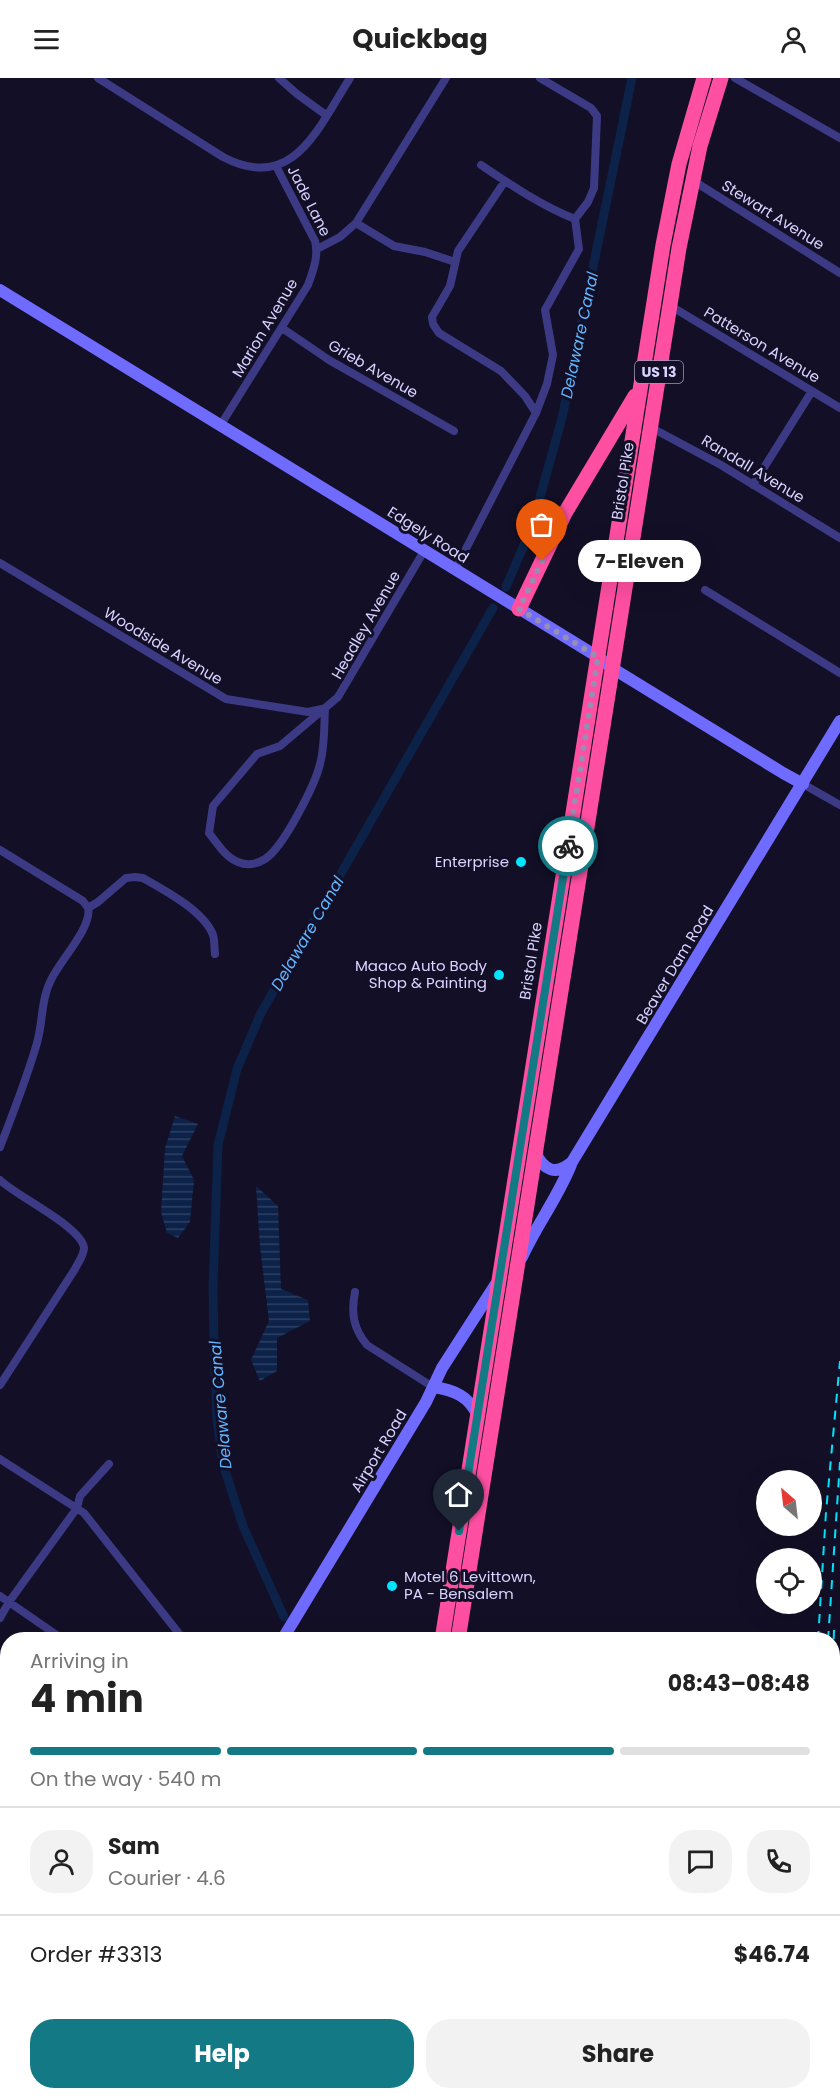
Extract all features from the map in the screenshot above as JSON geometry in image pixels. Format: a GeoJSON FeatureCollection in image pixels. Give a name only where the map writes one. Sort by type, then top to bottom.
{"type":"FeatureCollection","features":[{"type":"Feature","properties":{"kind":"highway","name":"Bristol Pike"},"geometry":{"type":"LineString","coordinates":[[443,1632],[669,210],[685,142],[704,78]]}},
{"type":"Feature","properties":{"kind":"highway","name":"Bristol Pike"},"geometry":{"type":"LineString","coordinates":[[459,1632],[669,305],[692,180],[721,78]]}},
{"type":"Feature","properties":{"kind":"highway"},"geometry":{"type":"LineString","coordinates":[[519,609],[565,513],[641,385]]}},
{"type":"Feature","properties":{"kind":"street"},"geometry":{"type":"LineString","coordinates":[[98,78],[232,161],[256,169],[276,166],[298,153],[308,142],[350,78]]}},
{"type":"Feature","properties":{"kind":"street"},"geometry":{"type":"LineString","coordinates":[[279,78],[326,115]]}},
{"type":"Feature","properties":{"kind":"street"},"geometry":{"type":"LineString","coordinates":[[317,249],[340,237],[356,223],[446,78]]}},
{"type":"Feature","properties":{"kind":"street"},"geometry":{"type":"LineString","coordinates":[[455,570],[536,413],[547,384],[553,355],[545,310],[579,249],[575,219],[588,202],[594,188],[597,117],[591,108],[540,78]]}},
{"type":"Feature","properties":{"kind":"street"},"geometry":{"type":"LineString","coordinates":[[735,78],[840,138]]}},
{"type":"Feature","properties":{"kind":"street"},"geometry":{"type":"LineString","coordinates":[[481,165],[505,181],[575,219]]}},
{"type":"Feature","properties":{"kind":"street","name":"Jade Lane"},"geometry":{"type":"LineString","coordinates":[[276,166],[317,249]]}},
{"type":"Feature","properties":{"kind":"street","name":"Stewart Avenue"},"geometry":{"type":"LineString","coordinates":[[692,180],[840,273]]}},
{"type":"Feature","properties":{"kind":"street"},"geometry":{"type":"LineString","coordinates":[[505,181],[458,251],[450,286],[432,317],[435,329],[439,333],[501,371],[525,396],[536,413]]}},
{"type":"Feature","properties":{"kind":"street"},"geometry":{"type":"LineString","coordinates":[[356,223],[394,246],[425,252],[456,262]]}},
{"type":"Feature","properties":{"kind":"street","name":"Marion Avenue"},"geometry":{"type":"LineString","coordinates":[[220,426],[308,285],[315,265],[317,249]]}},
{"type":"Feature","properties":{"kind":"street","name":"Edgely Road"},"geometry":{"type":"LineString","coordinates":[[0,290],[783,773],[840,805]]}},
{"type":"Feature","properties":{"kind":"street","name":"Patterson Avenue"},"geometry":{"type":"LineString","coordinates":[[669,305],[840,408]]}},
{"type":"Feature","properties":{"kind":"street","name":"Grieb Avenue"},"geometry":{"type":"LineString","coordinates":[[282,328],[329,360],[454,431]]}},
{"type":"Feature","properties":{"kind":"street"},"geometry":{"type":"LineString","coordinates":[[753,485],[812,391]]}},
{"type":"Feature","properties":{"kind":"street","name":"Randall Avenue"},"geometry":{"type":"LineString","coordinates":[[650,427],[712,459],[840,538]]}},
{"type":"Feature","properties":{"kind":"street","name":"Headley Avenue"},"geometry":{"type":"LineString","coordinates":[[325,708],[323,746],[318,771],[285,833],[275,849],[263,860],[248,864],[234,860],[208,833],[213,806],[257,754],[280,746],[325,708],[334,703],[424,551]]}},
{"type":"Feature","properties":{"kind":"street","name":"Woodside Avenue"},"geometry":{"type":"LineString","coordinates":[[0,563],[226,699],[308,712],[325,708]]}},
{"type":"Feature","properties":{"kind":"street"},"geometry":{"type":"LineString","coordinates":[[705,590],[840,673]]}},
{"type":"Feature","properties":{"kind":"street","name":"Beaver Dam Road"},"geometry":{"type":"LineString","coordinates":[[517,1266],[562,1187],[572,1162],[840,723]]}},
{"type":"Feature","properties":{"kind":"street"},"geometry":{"type":"LineString","coordinates":[[0,850],[82,901],[88,908],[88,919],[53,974],[45,994],[36,1045],[0,1146]]}},
{"type":"Feature","properties":{"kind":"street"},"geometry":{"type":"LineString","coordinates":[[88,908],[99,902],[126,878],[142,878],[183,903],[202,919],[214,938],[215,954]]}},
{"type":"Feature","properties":{"kind":"street"},"geometry":{"type":"LineString","coordinates":[[536,1152],[545,1167],[553,1170],[562,1169],[572,1162]]}},
{"type":"Feature","properties":{"kind":"street"},"geometry":{"type":"LineString","coordinates":[[0,1180],[66,1225],[84,1246],[83,1254],[0,1385]]}},
{"type":"Feature","properties":{"kind":"street","name":"Airport Road"},"geometry":{"type":"LineString","coordinates":[[287,1632],[426,1402],[442,1368],[500,1277]]}},
{"type":"Feature","properties":{"kind":"street"},"geometry":{"type":"LineString","coordinates":[[355,1292],[353,1318],[360,1336],[367,1345],[433,1387],[451,1390],[464,1396],[472,1404],[477,1416]]}},
{"type":"Feature","properties":{"kind":"street"},"geometry":{"type":"LineString","coordinates":[[0,1459],[77,1508],[93,1522],[178,1632]]}},
{"type":"Feature","properties":{"kind":"street"},"geometry":{"type":"LineString","coordinates":[[0,1618],[9,1602],[77,1508],[80,1496],[109,1464]]}},
{"type":"Feature","properties":{"kind":"street"},"geometry":{"type":"LineString","coordinates":[[0,1596],[52,1632]]}},
{"type":"Feature","properties":{"kind":"water"},"geometry":{"type":"Polygon","coordinates":[[[175,1116],[198,1124],[182,1156],[194,1180],[190,1222],[178,1238],[167,1233],[161,1212],[165,1148],[175,1116]]]}},
{"type":"Feature","properties":{"kind":"water"},"geometry":{"type":"Polygon","coordinates":[[[256,1186],[278,1206],[281,1289],[308,1300],[310,1321],[277,1338],[277,1371],[260,1381],[251,1360],[269,1321],[260,1247],[256,1186]]]}},
{"type":"Feature","properties":{"kind":"waterway","name":"Delaware Canal"},"geometry":{"type":"LineString","coordinates":[[506,587],[532,526],[562,418],[632,78]]}},
{"type":"Feature","properties":{"kind":"waterway","name":"Delaware Canal"},"geometry":{"type":"LineString","coordinates":[[284,1617],[243,1526],[223,1464],[217,1420],[213,1288],[218,1145],[237,1069],[261,1013],[493,608]]}},
{"type":"Feature","properties":{"kind":"railway"},"geometry":{"type":"LineString","coordinates":[[818,1632],[826,1512],[840,1361]]}},
{"type":"Feature","properties":{"kind":"railway"},"geometry":{"type":"LineString","coordinates":[[829,1632],[840,1462]]}},
{"type":"Feature","properties":{"kind":"way so far"},"geometry":{"type":"LineString","coordinates":[[542,561],[519,609],[598,657],[568,846]]}},
{"type":"Feature","properties":{"kind":"place","name":"7-Eleven"},"geometry":{"type":"Point","coordinates":[542,561]}},
{"type":"Feature","properties":{"kind":"place","name":"Enterprise"},"geometry":{"type":"Point","coordinates":[521,862]}},
{"type":"Feature","properties":{"kind":"place","name":"Maaco Auto Body Shop & Painting"},"geometry":{"type":"Point","coordinates":[499,975]}},
{"type":"Feature","properties":{"kind":"place","name":"Motel 6 Levittown, PA - Bensalem"},"geometry":{"type":"Point","coordinates":[392,1586]}},
{"type":"Feature","properties":{"kind":"route"},"geometry":{"type":"LineString","coordinates":[[459,1531],[568,846]]}}]}
